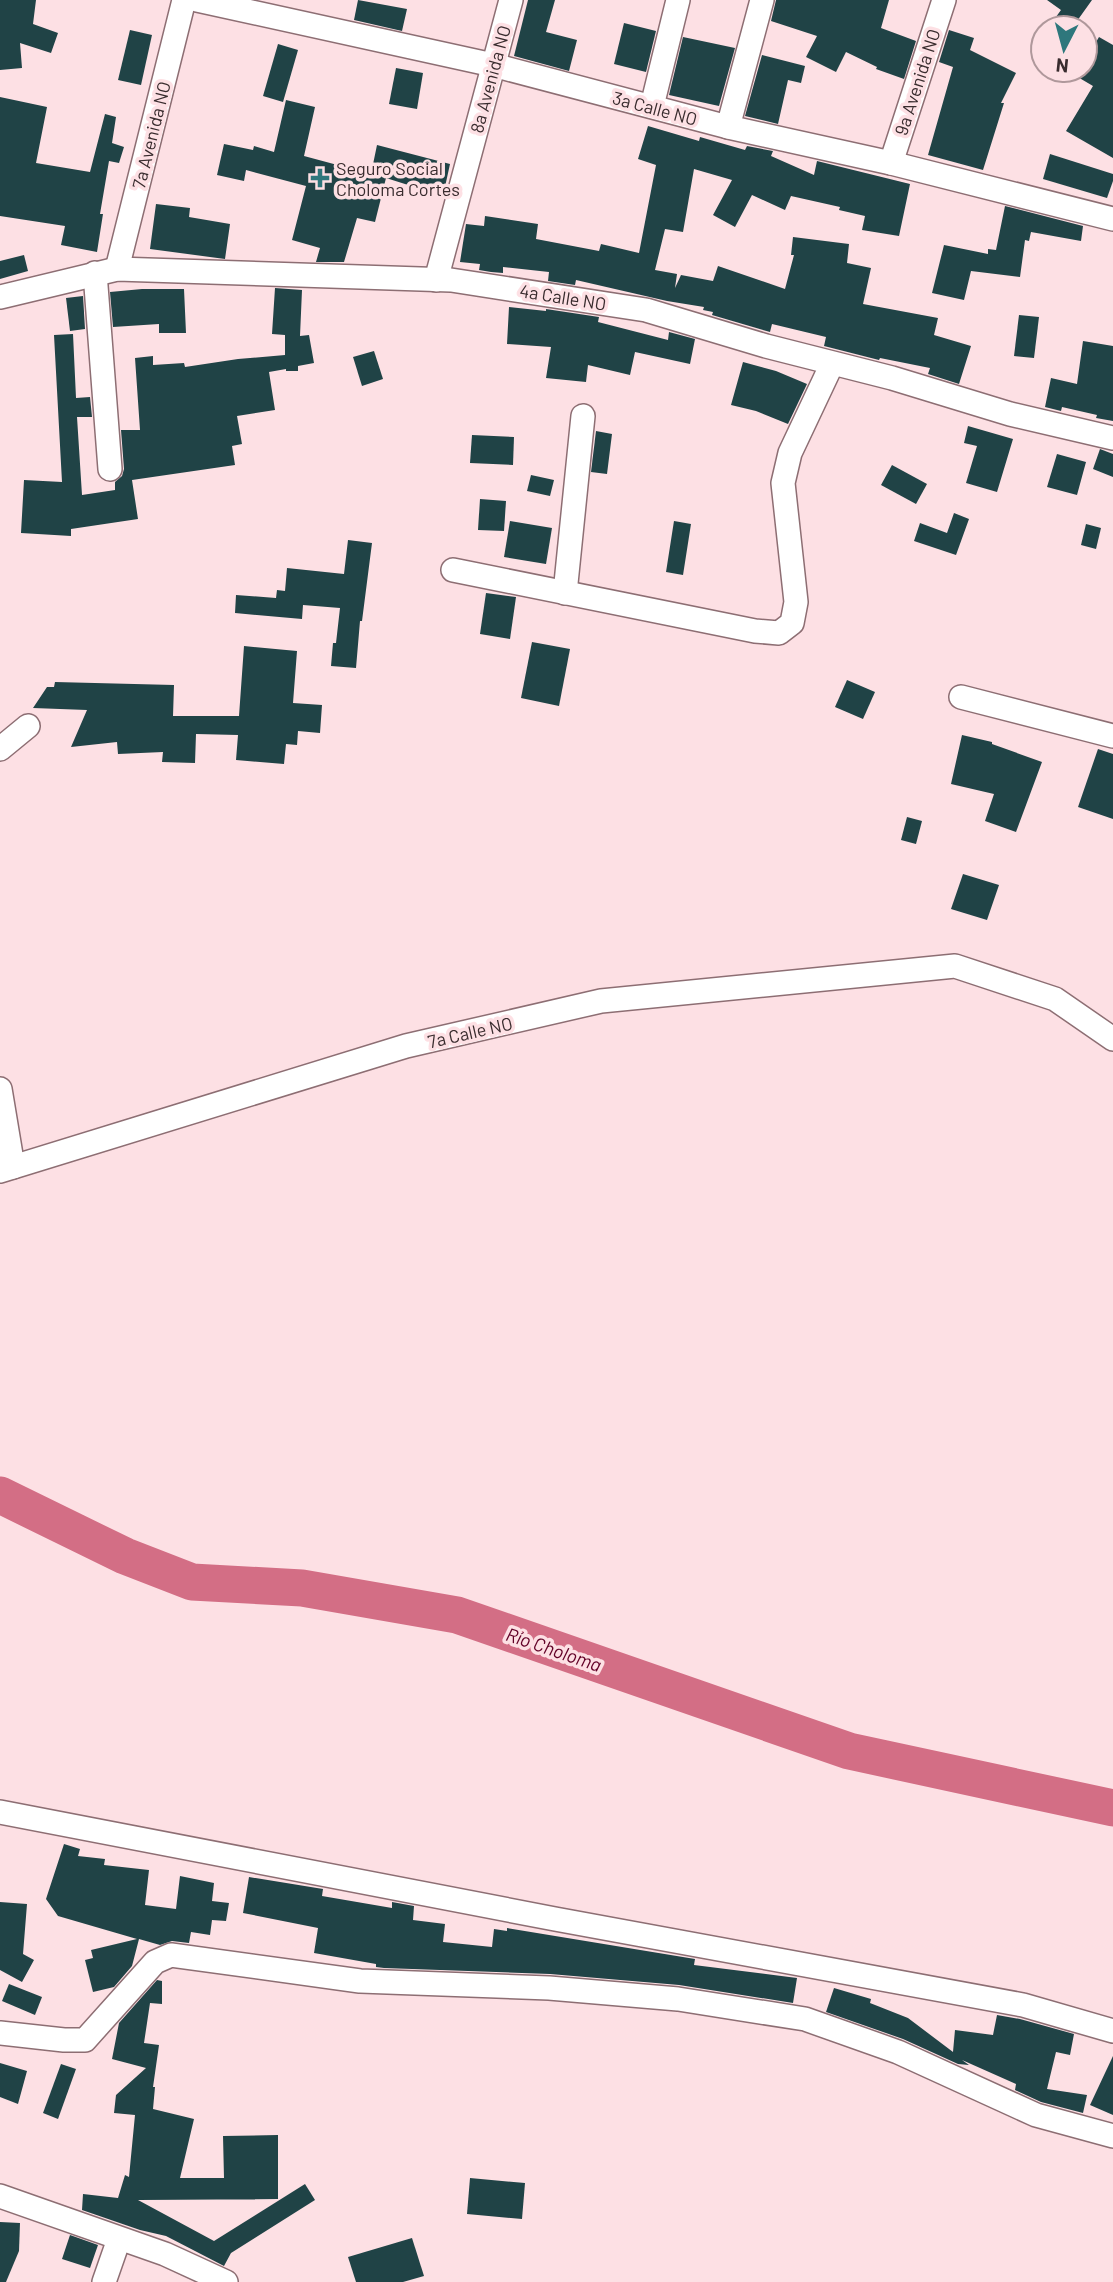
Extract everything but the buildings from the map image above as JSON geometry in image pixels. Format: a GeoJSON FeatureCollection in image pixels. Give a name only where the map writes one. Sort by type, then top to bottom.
{"type":"FeatureCollection","features":[{"type":"Feature","properties":{"kind":"street","name":"7a Avenida NO"},"geometry":{"type":"LineString","coordinates":[[110,469],[106,271],[184,0]]}},
{"type":"Feature","properties":{"kind":"street","name":"3a Calle NO"},"geometry":{"type":"LineString","coordinates":[[197,0],[493,65],[728,127],[891,163],[1113,219]]}},
{"type":"Feature","properties":{"kind":"street","name":"8a Avenida NO"},"geometry":{"type":"LineString","coordinates":[[436,280],[511,0]]}},
{"type":"Feature","properties":{"kind":"street"},"geometry":{"type":"LineString","coordinates":[[652,106],[678,0]]}},
{"type":"Feature","properties":{"kind":"street"},"geometry":{"type":"LineString","coordinates":[[728,127],[762,0]]}},
{"type":"Feature","properties":{"kind":"street","name":"9a Avenida NO"},"geometry":{"type":"LineString","coordinates":[[891,163],[944,0]]}},
{"type":"Feature","properties":{"kind":"street","name":"4a Calle NO"},"geometry":{"type":"LineString","coordinates":[[0,297],[106,271],[451,280],[646,310],[832,364],[892,378],[1010,414],[1113,438]]}},
{"type":"Feature","properties":{"kind":"street"},"geometry":{"type":"LineString","coordinates":[[453,570],[755,631],[779,633],[792,623],[796,602],[783,483],[790,453],[832,364]]}},
{"type":"Feature","properties":{"kind":"street"},"geometry":{"type":"LineString","coordinates":[[565,593],[583,416]]}},
{"type":"Feature","properties":{"kind":"street"},"geometry":{"type":"LineString","coordinates":[[961,697],[1113,736]]}},
{"type":"Feature","properties":{"kind":"street"},"geometry":{"type":"LineString","coordinates":[[0,749],[28,726]]}},
{"type":"Feature","properties":{"kind":"street","name":"7a Calle NO"},"geometry":{"type":"LineString","coordinates":[[6,1169],[406,1046],[601,1001],[955,967],[1055,999],[1113,1039]]}},
{"type":"Feature","properties":{"kind":"street"},"geometry":{"type":"LineString","coordinates":[[0,1089],[6,1169]]}},
{"type":"Feature","properties":{"kind":"street"},"geometry":{"type":"LineString","coordinates":[[0,1812],[555,1919],[1023,2005],[1113,2031]]}},
{"type":"Feature","properties":{"kind":"street"},"geometry":{"type":"LineString","coordinates":[[0,2033],[85,2040],[155,1962],[171,1955],[360,1981],[549,1988],[678,1999],[805,2019],[898,2052],[1036,2115],[1113,2136]]}},
{"type":"Feature","properties":{"kind":"street"},"geometry":{"type":"LineString","coordinates":[[0,2196],[164,2254],[226,2282]]}},
{"type":"Feature","properties":{"kind":"street"},"geometry":{"type":"LineString","coordinates":[[104,2282],[119,2239]]}},
{"type":"Feature","properties":{"kind":"waterway","name":"Río Choloma"},"geometry":{"type":"LineString","coordinates":[[0,1495],[125,1556],[192,1582],[302,1588],[457,1615],[849,1751],[1113,1808]]}},
{"type":"Feature","properties":{"kind":"place","name":"Seguro Social Choloma Cortes"},"geometry":{"type":"Point","coordinates":[320,178]}}]}
